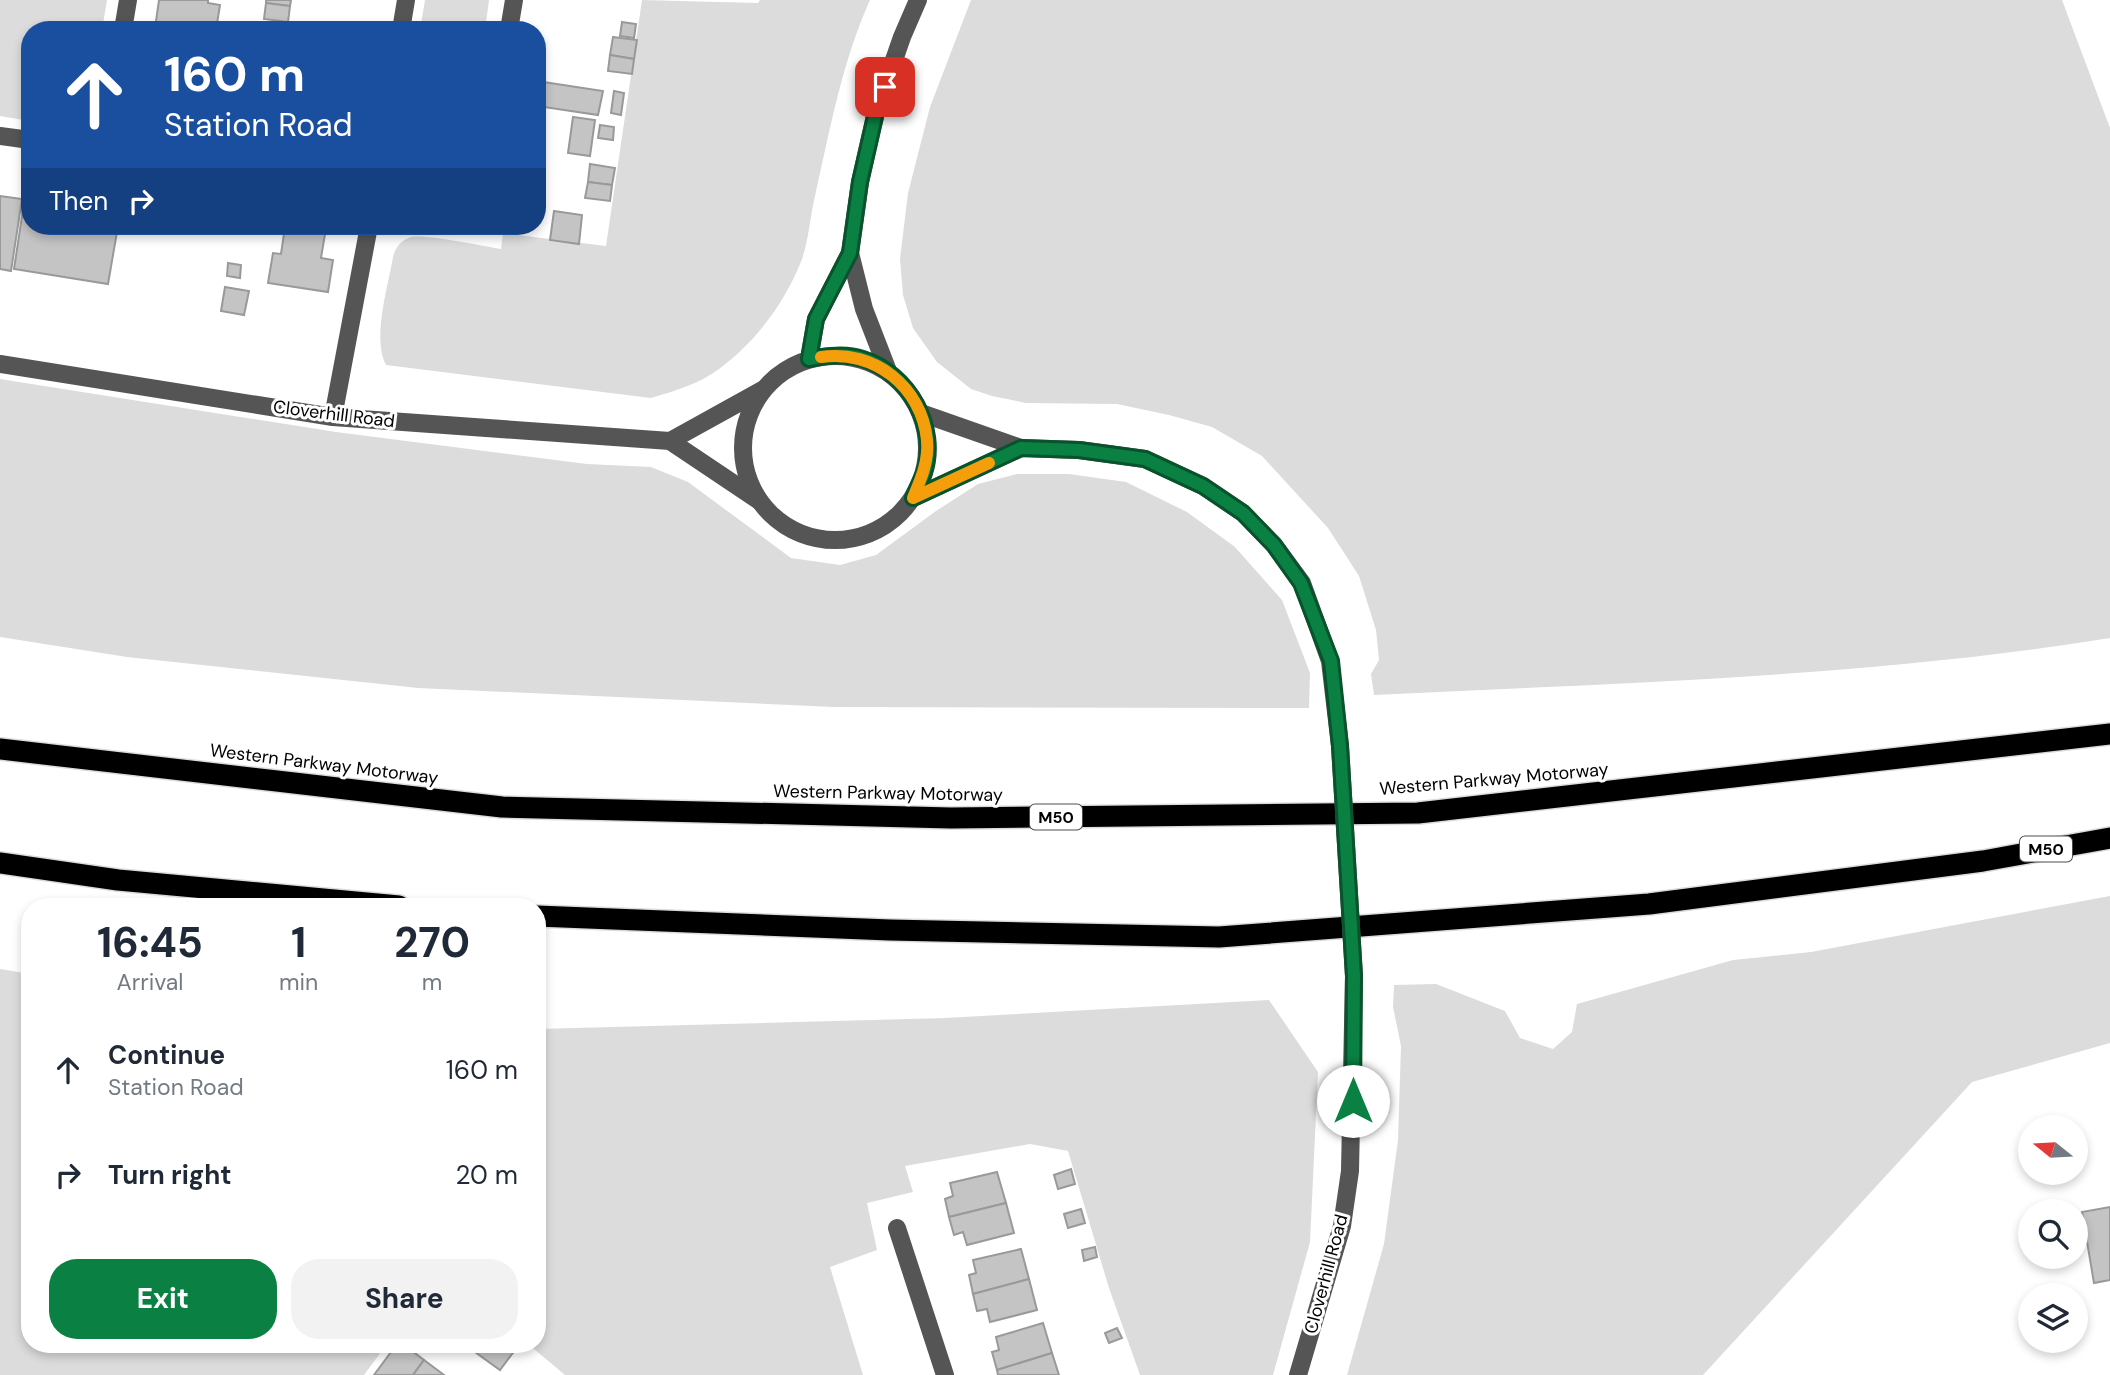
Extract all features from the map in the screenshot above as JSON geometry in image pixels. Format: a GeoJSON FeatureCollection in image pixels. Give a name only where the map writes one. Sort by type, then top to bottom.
{"type":"FeatureCollection","features":[{"type":"Feature","properties":{"kind":"highway","name":"Western Parkway Motorway"},"geometry":{"type":"LineString","coordinates":[[0,749],[502,807],[965,818],[1418,813],[2110,734]]}},
{"type":"Feature","properties":{"kind":"highway","name":"M50"},"geometry":{"type":"LineString","coordinates":[[546,916],[890,930],[1219,937],[1649,904],[1983,861],[2110,838]]}},
{"type":"Feature","properties":{"kind":"highway"},"geometry":{"type":"LineString","coordinates":[[0,863],[118,880],[313,898]]}},
{"type":"Feature","properties":{"kind":"street"},"geometry":{"type":"LineString","coordinates":[[124,21],[128,0]]}},
{"type":"Feature","properties":{"kind":"street"},"geometry":{"type":"LineString","coordinates":[[402,21],[406,0]]}},
{"type":"Feature","properties":{"kind":"street"},"geometry":{"type":"LineString","coordinates":[[510,21],[514,0]]}},
{"type":"Feature","properties":{"kind":"street"},"geometry":{"type":"LineString","coordinates":[[809,359],[816,319],[850,253],[860,182],[876,112],[918,0]]}},
{"type":"Feature","properties":{"kind":"street"},"geometry":{"type":"LineString","coordinates":[[0,136],[21,139]]}},
{"type":"Feature","properties":{"kind":"street"},"geometry":{"type":"LineString","coordinates":[[333,416],[367,235]]}},
{"type":"Feature","properties":{"kind":"street"},"geometry":{"type":"LineString","coordinates":[[850,253],[864,309],[888,372]]}},
{"type":"Feature","properties":{"kind":"street"},"geometry":{"type":"LineString","coordinates":[[670,441],[762,389],[783,370],[809,359],[836,355],[863,359],[888,372],[908,390],[921,413],[927,442],[925,471],[913,498],[892,520],[865,535],[836,540],[806,536],[779,522],[758,500],[745,472],[742,442],[748,414],[762,389]]}},
{"type":"Feature","properties":{"kind":"street","name":"Cloverhill Road"},"geometry":{"type":"LineString","coordinates":[[0,364],[333,416],[670,441],[758,500]]}},
{"type":"Feature","properties":{"kind":"street"},"geometry":{"type":"LineString","coordinates":[[921,413],[1021,448]]}},
{"type":"Feature","properties":{"kind":"street"},"geometry":{"type":"LineString","coordinates":[[913,498],[1021,448]]}},
{"type":"Feature","properties":{"kind":"street","name":"Cloverhill Road"},"geometry":{"type":"LineString","coordinates":[[1021,448],[1079,450],[1145,459],[1203,486],[1243,513],[1274,545],[1301,583],[1331,661],[1340,746],[1354,976],[1350,1171],[1342,1226],[1298,1375]]}},
{"type":"Feature","properties":{"kind":"street"},"geometry":{"type":"LineString","coordinates":[[897,1228],[945,1375]]}},
{"type":"Feature","properties":{"kind":"shaded area"},"geometry":{"type":"Polygon","coordinates":[[[0,0],[107,0],[104,21],[21,21],[21,120],[0,116],[0,0]]]}},
{"type":"Feature","properties":{"kind":"shaded area"},"geometry":{"type":"Polygon","coordinates":[[[425,0],[489,0],[486,21],[422,21],[425,0]]]}},
{"type":"Feature","properties":{"kind":"shaded area"},"geometry":{"type":"Polygon","coordinates":[[[642,0],[758,3],[760,0],[870,0],[838,96],[802,259],[768,320],[733,358],[703,379],[651,398],[386,365],[380,341],[382,312],[394,254],[407,238],[428,237],[501,249],[503,235],[519,235],[606,246],[642,0]]]}},
{"type":"Feature","properties":{"kind":"shaded area"},"geometry":{"type":"Polygon","coordinates":[[[971,0],[2062,0],[2110,128],[2110,638],[1927,662],[1835,670],[1374,695],[1371,674],[1379,660],[1376,630],[1359,576],[1328,528],[1262,456],[1212,427],[1169,415],[1117,404],[1026,403],[971,389],[937,362],[913,328],[903,295],[900,259],[908,193],[930,107],[971,0]]]}},
{"type":"Feature","properties":{"kind":"shaded area"},"geometry":{"type":"Polygon","coordinates":[[[0,379],[336,432],[587,464],[651,467],[688,482],[791,558],[840,565],[876,555],[978,484],[1017,474],[1069,474],[1126,482],[1187,512],[1235,547],[1282,600],[1310,673],[1309,708],[834,707],[418,688],[127,657],[0,637],[0,379]]]}},
{"type":"Feature","properties":{"kind":"shaded area"},"geometry":{"type":"Polygon","coordinates":[[[2110,896],[2110,1043],[1972,1082],[1703,1375],[1347,1375],[1384,1244],[1398,1140],[1401,1046],[1393,1007],[1394,985],[1436,984],[1505,1011],[1520,1038],[1553,1049],[1572,1032],[1577,1004],[1733,960],[1811,952],[2110,896]]]}},
{"type":"Feature","properties":{"kind":"shaded area"},"geometry":{"type":"Polygon","coordinates":[[[0,969],[21,972],[21,1353],[380,1353],[364,1375],[0,1375],[0,969]]]}},
{"type":"Feature","properties":{"kind":"shaded area"},"geometry":{"type":"Polygon","coordinates":[[[1269,1000],[1318,1072],[1310,1242],[1273,1375],[1140,1375],[1109,1288],[1068,1151],[1030,1144],[905,1166],[913,1192],[867,1203],[877,1250],[830,1267],[863,1375],[565,1375],[539,1353],[546,1353],[546,1029],[945,1018],[1269,1000]]]}},
{"type":"Feature","properties":{"kind":"building"},"geometry":{"type":"Polygon","coordinates":[[[159,0],[208,0],[208,3],[220,5],[217,21],[156,21],[159,0]]]}},
{"type":"Feature","properties":{"kind":"building"},"geometry":{"type":"Polygon","coordinates":[[[266,0],[291,0],[290,6],[266,3],[266,0]]]}},
{"type":"Feature","properties":{"kind":"building"},"geometry":{"type":"Polygon","coordinates":[[[266,3],[290,6],[288,21],[264,19],[266,3]]]}},
{"type":"Feature","properties":{"kind":"building"},"geometry":{"type":"Polygon","coordinates":[[[622,22],[636,24],[634,38],[620,36],[622,22]]]}},
{"type":"Feature","properties":{"kind":"building"},"geometry":{"type":"Polygon","coordinates":[[[613,37],[637,40],[634,59],[610,55],[613,37]]]}},
{"type":"Feature","properties":{"kind":"building"},"geometry":{"type":"Polygon","coordinates":[[[610,55],[634,59],[632,74],[608,71],[610,55]]]}},
{"type":"Feature","properties":{"kind":"building"},"geometry":{"type":"Polygon","coordinates":[[[546,82],[603,91],[598,115],[546,107],[546,82]]]}},
{"type":"Feature","properties":{"kind":"building"},"geometry":{"type":"Polygon","coordinates":[[[614,91],[624,93],[621,115],[611,113],[614,91]]]}},
{"type":"Feature","properties":{"kind":"building"},"geometry":{"type":"Polygon","coordinates":[[[573,117],[595,120],[590,156],[568,153],[573,117]]]}},
{"type":"Feature","properties":{"kind":"building"},"geometry":{"type":"Polygon","coordinates":[[[600,125],[614,127],[613,140],[598,138],[600,125]]]}},
{"type":"Feature","properties":{"kind":"building"},"geometry":{"type":"Polygon","coordinates":[[[590,164],[615,168],[612,185],[588,182],[590,164]]]}},
{"type":"Feature","properties":{"kind":"building"},"geometry":{"type":"Polygon","coordinates":[[[588,182],[612,185],[610,201],[585,198],[588,182]]]}},
{"type":"Feature","properties":{"kind":"building"},"geometry":{"type":"Polygon","coordinates":[[[0,196],[21,199],[11,271],[0,269],[0,196]]]}},
{"type":"Feature","properties":{"kind":"building"},"geometry":{"type":"Polygon","coordinates":[[[554,211],[582,215],[579,244],[550,240],[554,211]]]}},
{"type":"Feature","properties":{"kind":"building"},"geometry":{"type":"Polygon","coordinates":[[[21,223],[21,235],[116,235],[108,284],[14,269],[21,223]]]}},
{"type":"Feature","properties":{"kind":"building"},"geometry":{"type":"Polygon","coordinates":[[[284,235],[325,235],[321,258],[333,260],[328,292],[268,283],[273,253],[281,254],[284,235]]]}},
{"type":"Feature","properties":{"kind":"building"},"geometry":{"type":"Polygon","coordinates":[[[228,263],[241,265],[240,278],[227,276],[228,263]]]}},
{"type":"Feature","properties":{"kind":"building"},"geometry":{"type":"Polygon","coordinates":[[[225,287],[249,291],[244,315],[221,311],[225,287]]]}},
{"type":"Feature","properties":{"kind":"building"},"geometry":{"type":"Polygon","coordinates":[[[1071,1169],[1075,1184],[1058,1189],[1054,1175],[1071,1169]]]}},
{"type":"Feature","properties":{"kind":"building"},"geometry":{"type":"Polygon","coordinates":[[[997,1172],[1006,1203],[949,1217],[945,1199],[953,1196],[950,1183],[997,1172]]]}},
{"type":"Feature","properties":{"kind":"building"},"geometry":{"type":"Polygon","coordinates":[[[1006,1203],[1014,1233],[967,1245],[963,1232],[954,1235],[949,1217],[1006,1203]]]}},
{"type":"Feature","properties":{"kind":"building"},"geometry":{"type":"Polygon","coordinates":[[[2110,1207],[2110,1280],[2094,1283],[2088,1248],[2088,1211],[2110,1207]]]}},
{"type":"Feature","properties":{"kind":"building"},"geometry":{"type":"Polygon","coordinates":[[[1081,1209],[1085,1223],[1068,1228],[1064,1214],[1081,1209]]]}},
{"type":"Feature","properties":{"kind":"building"},"geometry":{"type":"Polygon","coordinates":[[[1095,1247],[1097,1257],[1084,1261],[1082,1250],[1095,1247]]]}},
{"type":"Feature","properties":{"kind":"building"},"geometry":{"type":"Polygon","coordinates":[[[1021,1249],[1029,1279],[973,1294],[969,1275],[976,1273],[973,1260],[1021,1249]]]}},
{"type":"Feature","properties":{"kind":"building"},"geometry":{"type":"Polygon","coordinates":[[[1029,1279],[1037,1310],[990,1322],[987,1309],[977,1311],[973,1294],[1029,1279]]]}},
{"type":"Feature","properties":{"kind":"building"},"geometry":{"type":"Polygon","coordinates":[[[1043,1323],[1052,1353],[997,1370],[992,1352],[999,1350],[996,1337],[1043,1323]]]}},
{"type":"Feature","properties":{"kind":"building"},"geometry":{"type":"Polygon","coordinates":[[[1117,1328],[1122,1338],[1109,1343],[1105,1333],[1117,1328]]]}},
{"type":"Feature","properties":{"kind":"building"},"geometry":{"type":"Polygon","coordinates":[[[390,1353],[415,1353],[424,1360],[413,1375],[374,1375],[390,1353]]]}},
{"type":"Feature","properties":{"kind":"building"},"geometry":{"type":"Polygon","coordinates":[[[476,1353],[513,1353],[500,1370],[476,1353]]]}},
{"type":"Feature","properties":{"kind":"building"},"geometry":{"type":"Polygon","coordinates":[[[1052,1353],[1059,1375],[998,1375],[997,1370],[1052,1353]]]}},
{"type":"Feature","properties":{"kind":"building"},"geometry":{"type":"Polygon","coordinates":[[[424,1360],[444,1375],[413,1375],[424,1360]]]}},
{"type":"Feature","properties":{"kind":"slow traffic"},"geometry":{"type":"LineString","coordinates":[[821,357],[836,355],[863,359],[888,372],[908,390],[921,413],[927,442],[925,471],[913,498],[989,463]]}},
{"type":"Feature","properties":{"kind":"route"},"geometry":{"type":"LineString","coordinates":[[885,87],[876,112],[860,182],[850,253],[816,319],[809,359],[836,355],[863,359],[888,372],[908,390],[921,413],[927,442],[925,471],[913,498],[1021,448],[1079,450],[1145,459],[1203,486],[1243,513],[1274,545],[1301,583],[1331,661],[1340,746],[1354,976],[1353,1101]]}}]}
